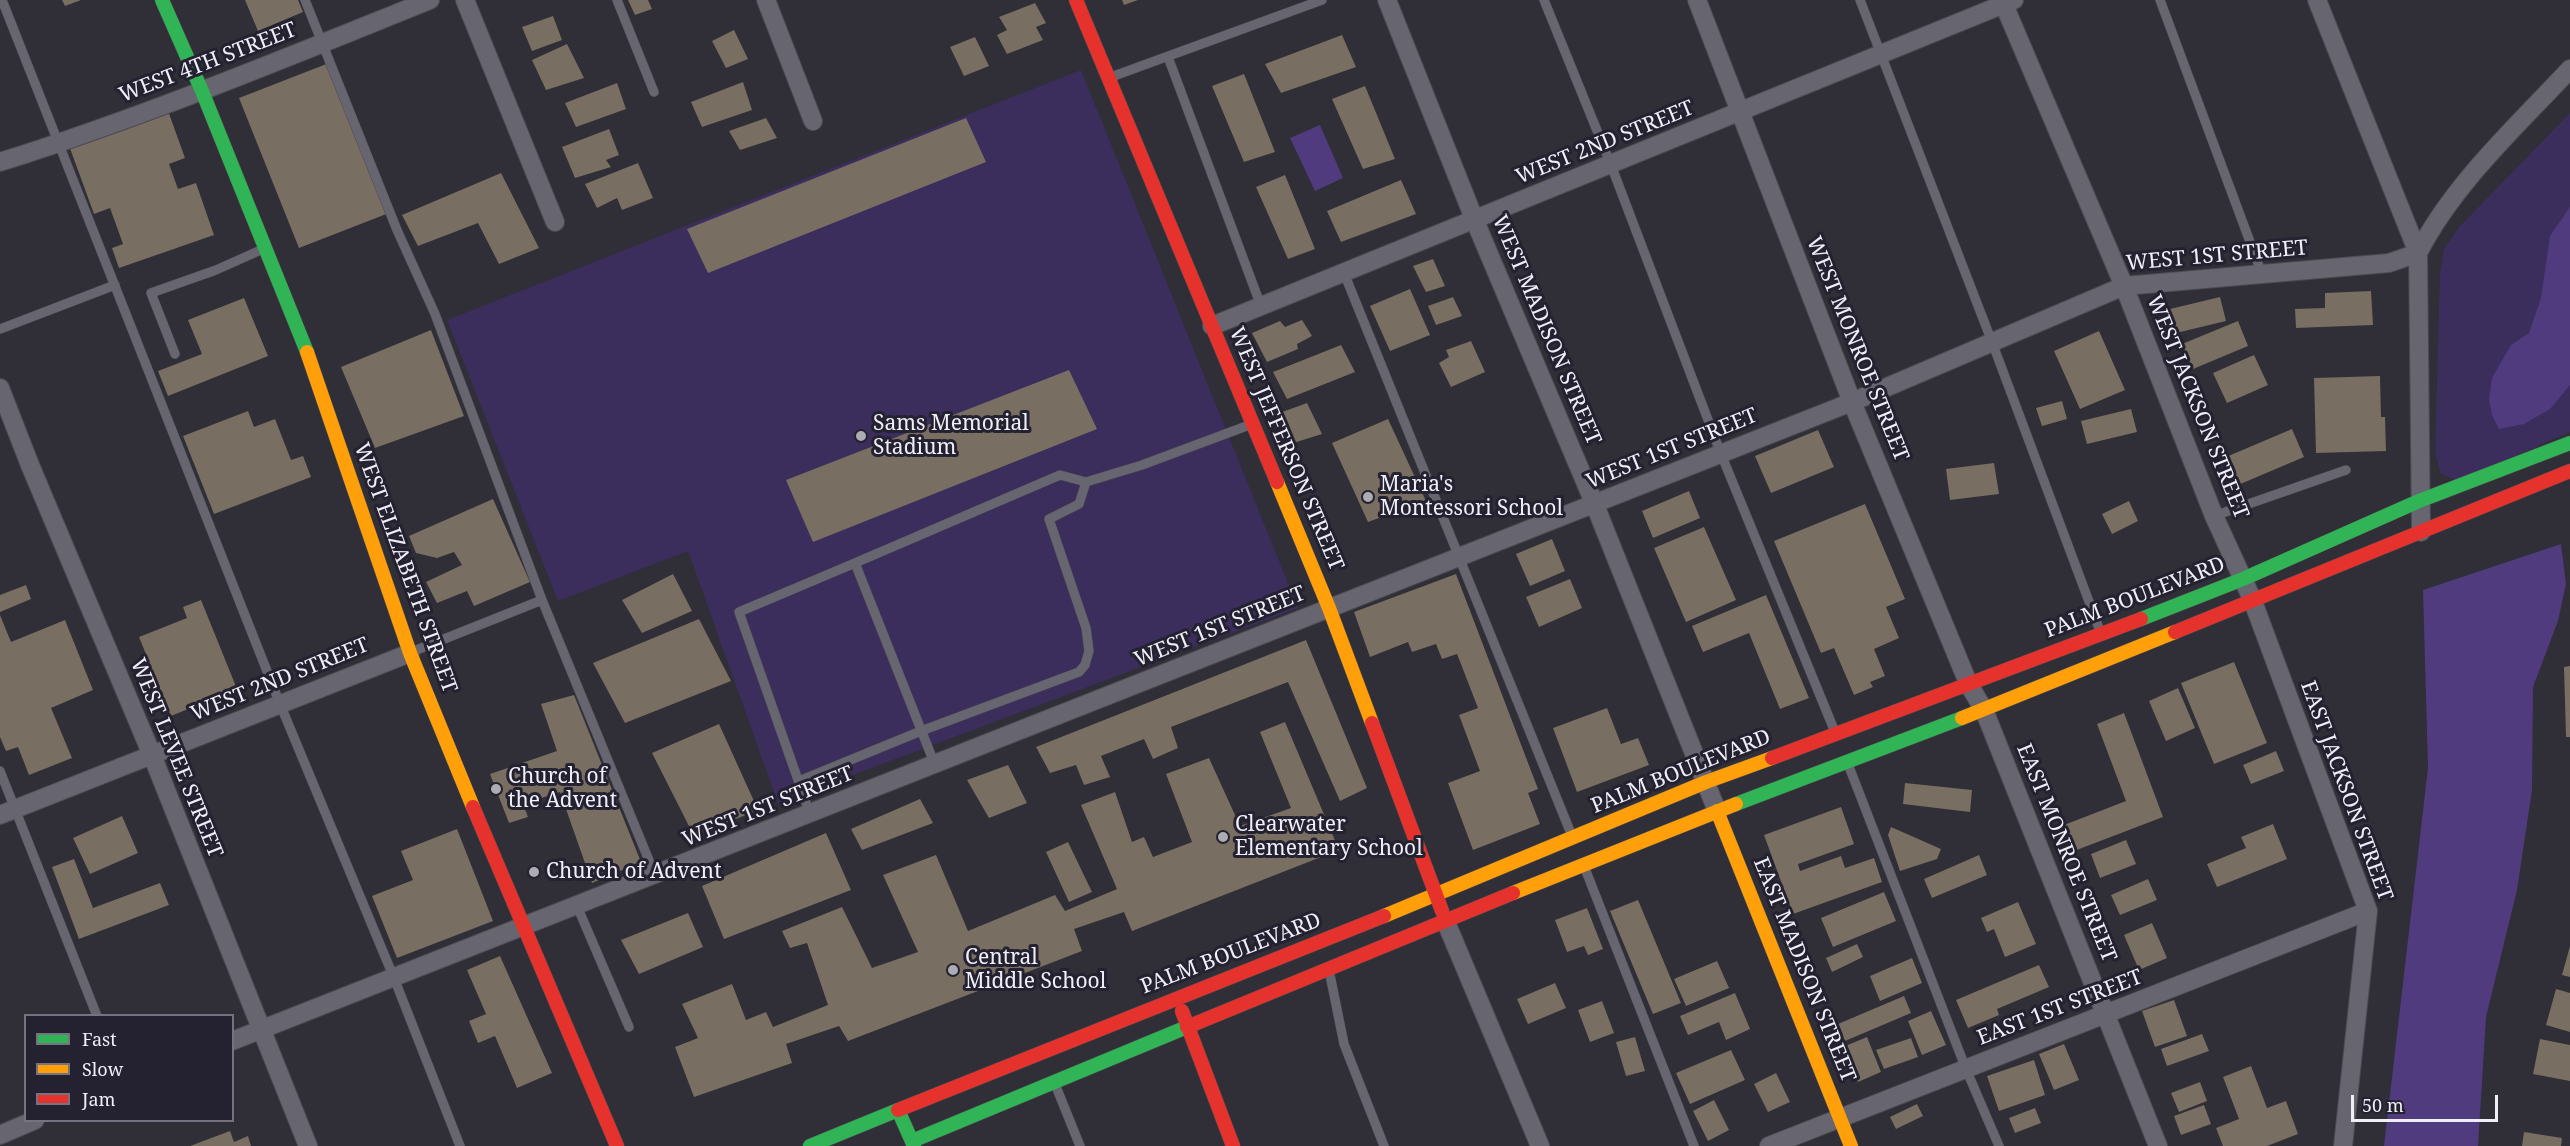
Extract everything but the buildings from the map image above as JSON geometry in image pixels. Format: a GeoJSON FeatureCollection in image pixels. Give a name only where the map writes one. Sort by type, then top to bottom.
{"type":"FeatureCollection","features":[{"type":"Feature","properties":{"kind":"main road","name":"WEST ELIZABETH STREET"},"geometry":{"type":"LineString","coordinates":[[162,0],[202,91],[311,365],[410,653],[523,928],[617,1146]]}},
{"type":"Feature","properties":{"kind":"main road","name":"WEST JEFFERSON STREET"},"geometry":{"type":"LineString","coordinates":[[1076,0],[1329,608],[1438,895],[1444,920]]}},
{"type":"Feature","properties":{"kind":"main road","name":"PALM BOULEVARD"},"geometry":{"type":"LineString","coordinates":[[810,1146],[898,1110],[1187,1027],[1444,920],[1717,811],[1970,685],[2243,579],[2419,501],[2570,443]]}},
{"type":"Feature","properties":{"kind":"main road","name":"PALM BOULEVARD"},"geometry":{"type":"LineString","coordinates":[[909,1144],[1178,997],[1438,895],[1706,782],[1984,710],[2570,471]]}},
{"type":"Feature","properties":{"kind":"main road","name":"EAST MADISON STREET"},"geometry":{"type":"LineString","coordinates":[[1717,811],[1851,1146]]}},
{"type":"Feature","properties":{"kind":"main road"},"geometry":{"type":"LineString","coordinates":[[1178,997],[1187,1027],[1233,1146]]}},
{"type":"Feature","properties":{"kind":"main road"},"geometry":{"type":"LineString","coordinates":[[898,1110],[909,1144]]}},
{"type":"Feature","properties":{"kind":"street","name":"WEST 4TH STREET"},"geometry":{"type":"LineString","coordinates":[[0,162],[58,144],[202,91],[430,0]]}},
{"type":"Feature","properties":{"kind":"street"},"geometry":{"type":"LineString","coordinates":[[465,0],[555,222]]}},
{"type":"Feature","properties":{"kind":"street"},"geometry":{"type":"LineString","coordinates":[[766,0],[813,121]]}},
{"type":"Feature","properties":{"kind":"street","name":"WEST MADISON STREET"},"geometry":{"type":"LineString","coordinates":[[1387,0],[1717,811]]}},
{"type":"Feature","properties":{"kind":"street","name":"WEST MONROE STREET"},"geometry":{"type":"LineString","coordinates":[[1697,0],[1852,402],[1970,685],[1984,710]]}},
{"type":"Feature","properties":{"kind":"street"},"geometry":{"type":"LineString","coordinates":[[2317,0],[2418,253],[2421,532]]}},
{"type":"Feature","properties":{"kind":"street","name":"WEST 2ND STREET"},"geometry":{"type":"LineString","coordinates":[[1212,326],[1475,221],[2007,1]]}},
{"type":"Feature","properties":{"kind":"street","name":"WEST JACKSON STREET"},"geometry":{"type":"LineString","coordinates":[[2007,1],[2124,286],[2214,516],[2252,599]]}},
{"type":"Feature","properties":{"kind":"street"},"geometry":{"type":"LineString","coordinates":[[2418,253],[2430,229],[2453,196],[2570,69]]}},
{"type":"Feature","properties":{"kind":"street","name":"WEST 1ST STREET"},"geometry":{"type":"LineString","coordinates":[[234,1040],[1594,505],[1852,402],[2124,286],[2389,263],[2418,253]]}},
{"type":"Feature","properties":{"kind":"street","name":"WEST LEVEE STREET"},"geometry":{"type":"LineString","coordinates":[[0,388],[152,755],[308,1146]]}},
{"type":"Feature","properties":{"kind":"street","name":"EAST JACKSON STREET"},"geometry":{"type":"LineString","coordinates":[[2252,599],[2368,911],[2343,1146]]}},
{"type":"Feature","properties":{"kind":"street","name":"WEST 2ND STREET"},"geometry":{"type":"LineString","coordinates":[[7,812],[410,653]]}},
{"type":"Feature","properties":{"kind":"street","name":"EAST MONROE STREET"},"geometry":{"type":"LineString","coordinates":[[1984,710],[2158,1146]]}},
{"type":"Feature","properties":{"kind":"street","name":"EAST 1ST STREET"},"geometry":{"type":"LineString","coordinates":[[1769,1146],[2368,911]]}},
{"type":"Feature","properties":{"kind":"street"},"geometry":{"type":"LineString","coordinates":[[1444,920],[1540,1146]]}},
{"type":"Feature","properties":{"kind":"street"},"geometry":{"type":"LineString","coordinates":[[0,1135],[30,1122]]}},
{"type":"Feature","properties":{"kind":"lane"},"geometry":{"type":"LineString","coordinates":[[2,0],[280,704],[394,978],[460,1146]]}},
{"type":"Feature","properties":{"kind":"lane"},"geometry":{"type":"LineString","coordinates":[[305,0],[397,230],[435,314],[542,600],[589,708],[655,876]]}},
{"type":"Feature","properties":{"kind":"lane"},"geometry":{"type":"LineString","coordinates":[[617,0],[654,92]]}},
{"type":"Feature","properties":{"kind":"lane"},"geometry":{"type":"LineString","coordinates":[[1108,78],[1322,0]]}},
{"type":"Feature","properties":{"kind":"lane"},"geometry":{"type":"LineString","coordinates":[[1544,0],[1611,165],[1721,454],[1841,748],[1966,1069],[1999,1146]]}},
{"type":"Feature","properties":{"kind":"lane"},"geometry":{"type":"LineString","coordinates":[[1860,0],[1992,342],[2101,634]]}},
{"type":"Feature","properties":{"kind":"lane"},"geometry":{"type":"LineString","coordinates":[[2160,0],[2262,274]]}},
{"type":"Feature","properties":{"kind":"lane"},"geometry":{"type":"LineString","coordinates":[[1168,57],[1261,306]]}},
{"type":"Feature","properties":{"kind":"lane"},"geometry":{"type":"LineString","coordinates":[[175,354],[151,292],[216,270],[265,248]]}},
{"type":"Feature","properties":{"kind":"lane"},"geometry":{"type":"LineString","coordinates":[[1344,273],[1573,838]]}},
{"type":"Feature","properties":{"kind":"lane"},"geometry":{"type":"LineString","coordinates":[[0,328],[115,285]]}},
{"type":"Feature","properties":{"kind":"lane"},"geometry":{"type":"LineString","coordinates":[[810,814],[739,612],[1060,475],[1086,482],[1142,465],[1253,424]]}},
{"type":"Feature","properties":{"kind":"lane"},"geometry":{"type":"LineString","coordinates":[[2214,516],[2346,470]]}},
{"type":"Feature","properties":{"kind":"lane"},"geometry":{"type":"LineString","coordinates":[[799,781],[921,731],[1079,672],[1085,665],[1089,651],[1086,628],[1049,519],[1079,504],[1086,482]]}},
{"type":"Feature","properties":{"kind":"lane"},"geometry":{"type":"LineString","coordinates":[[855,563],[935,765]]}},
{"type":"Feature","properties":{"kind":"lane"},"geometry":{"type":"LineString","coordinates":[[410,653],[542,600]]}},
{"type":"Feature","properties":{"kind":"lane"},"geometry":{"type":"LineString","coordinates":[[0,771],[7,812],[97,1014]]}},
{"type":"Feature","properties":{"kind":"lane"},"geometry":{"type":"LineString","coordinates":[[1583,864],[1694,1146]]}},
{"type":"Feature","properties":{"kind":"lane"},"geometry":{"type":"LineString","coordinates":[[577,906],[629,1027]]}},
{"type":"Feature","properties":{"kind":"lane"},"geometry":{"type":"LineString","coordinates":[[1329,968],[1344,1044],[1384,1146]]}},
{"type":"Feature","properties":{"kind":"lane"},"geometry":{"type":"LineString","coordinates":[[1047,1067],[1080,1146]]}},
{"type":"Feature","properties":{"kind":"shaded area","name":"Sams Memorial Stadium"},"geometry":{"type":"Polygon","coordinates":[[[1081,70],[1298,608],[778,803],[688,551],[558,601],[447,320],[1081,70]]]}},
{"type":"Feature","properties":{"kind":"shaded area"},"geometry":{"type":"Polygon","coordinates":[[[2570,113],[2570,432],[2458,481],[2441,474],[2435,453],[2440,274],[2444,249],[2460,226],[2570,113]]]}},
{"type":"Feature","properties":{"kind":"shaded area"},"geometry":{"type":"Polygon","coordinates":[[[1320,125],[1343,178],[1315,191],[1290,138],[1320,125]]]}},
{"type":"Feature","properties":{"kind":"shaded area"},"geometry":{"type":"Polygon","coordinates":[[[2570,207],[2570,385],[2550,409],[2524,424],[2499,429],[2492,415],[2489,399],[2492,378],[2511,345],[2529,333],[2541,298],[2550,236],[2570,207]]]}},
{"type":"Feature","properties":{"kind":"shaded area"},"geometry":{"type":"Polygon","coordinates":[[[2561,544],[2566,584],[2558,621],[2533,687],[2532,790],[2517,890],[2486,1017],[2478,1146],[2384,1146],[2428,768],[2423,590],[2561,544]]]}},
{"type":"Feature","properties":{"kind":"traffic: fast"},"geometry":{"type":"LineString","coordinates":[[162,0],[202,91],[307,352]]}},
{"type":"Feature","properties":{"kind":"traffic: fast"},"geometry":{"type":"LineString","coordinates":[[2141,619],[2243,579],[2419,501],[2570,443]]}},
{"type":"Feature","properties":{"kind":"traffic: fast"},"geometry":{"type":"LineString","coordinates":[[1736,804],[1962,718]]}},
{"type":"Feature","properties":{"kind":"traffic: fast"},"geometry":{"type":"LineString","coordinates":[[912,1141],[1187,1027]]}},
{"type":"Feature","properties":{"kind":"traffic: fast"},"geometry":{"type":"LineString","coordinates":[[810,1146],[898,1110],[914,1146]]}},
{"type":"Feature","properties":{"kind":"traffic: slow"},"geometry":{"type":"LineString","coordinates":[[307,352],[410,653],[473,807]]}},
{"type":"Feature","properties":{"kind":"traffic: slow"},"geometry":{"type":"LineString","coordinates":[[1277,482],[1329,608],[1372,723]]}},
{"type":"Feature","properties":{"kind":"traffic: slow"},"geometry":{"type":"LineString","coordinates":[[1962,718],[2175,632]]}},
{"type":"Feature","properties":{"kind":"traffic: slow"},"geometry":{"type":"LineString","coordinates":[[1384,916],[1706,782],[1772,758]]}},
{"type":"Feature","properties":{"kind":"traffic: slow"},"geometry":{"type":"LineString","coordinates":[[1513,893],[1736,804]]}},
{"type":"Feature","properties":{"kind":"traffic: slow"},"geometry":{"type":"LineString","coordinates":[[1717,811],[1851,1146]]}},
{"type":"Feature","properties":{"kind":"traffic: jam"},"geometry":{"type":"LineString","coordinates":[[1076,0],[1277,482]]}},
{"type":"Feature","properties":{"kind":"traffic: jam"},"geometry":{"type":"LineString","coordinates":[[2175,632],[2570,471]]}},
{"type":"Feature","properties":{"kind":"traffic: jam"},"geometry":{"type":"LineString","coordinates":[[1772,758],[2141,619]]}},
{"type":"Feature","properties":{"kind":"traffic: jam"},"geometry":{"type":"LineString","coordinates":[[1372,723],[1442,911]]}},
{"type":"Feature","properties":{"kind":"traffic: jam"},"geometry":{"type":"LineString","coordinates":[[473,807],[617,1146]]}},
{"type":"Feature","properties":{"kind":"traffic: jam"},"geometry":{"type":"LineString","coordinates":[[1187,1027],[1513,893]]}},
{"type":"Feature","properties":{"kind":"traffic: jam"},"geometry":{"type":"LineString","coordinates":[[898,1110],[1384,916]]}},
{"type":"Feature","properties":{"kind":"traffic: jam"},"geometry":{"type":"LineString","coordinates":[[1182,1011],[1233,1146]]}},
{"type":"Feature","properties":{"kind":"place","name":"Sams Memorial Stadium"},"geometry":{"type":"Point","coordinates":[861,436]}},
{"type":"Feature","properties":{"kind":"place","name":"Maria's Montessori School"},"geometry":{"type":"Point","coordinates":[1368,497]}},
{"type":"Feature","properties":{"kind":"place","name":"Church of the Advent"},"geometry":{"type":"Point","coordinates":[496,789]}},
{"type":"Feature","properties":{"kind":"place","name":"Clearwater Elementary School"},"geometry":{"type":"Point","coordinates":[1223,837]}},
{"type":"Feature","properties":{"kind":"place","name":"Church of Advent"},"geometry":{"type":"Point","coordinates":[534,872]}},
{"type":"Feature","properties":{"kind":"place","name":"Central Middle School"},"geometry":{"type":"Point","coordinates":[953,970]}}]}
